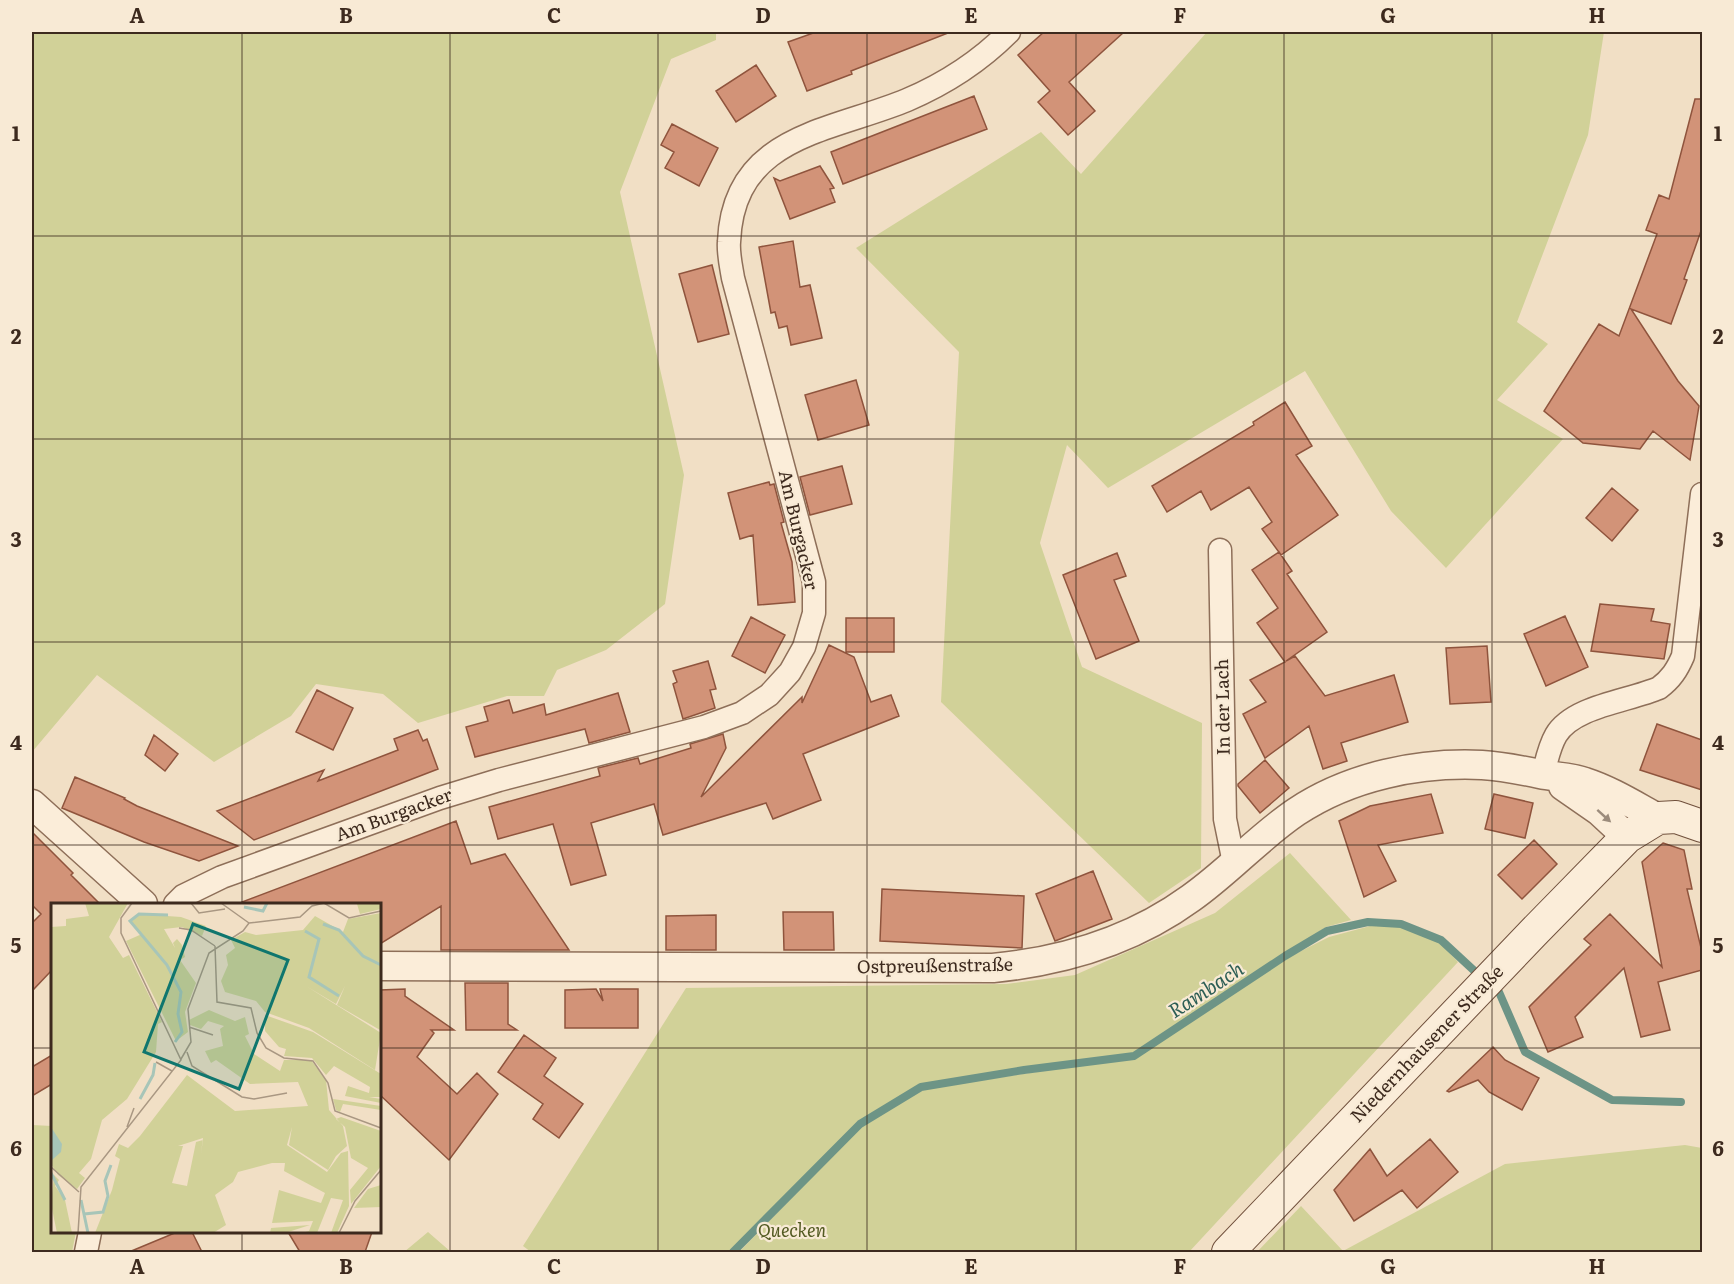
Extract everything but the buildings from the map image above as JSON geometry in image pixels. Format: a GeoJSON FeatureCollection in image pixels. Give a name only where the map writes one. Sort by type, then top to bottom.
{"type":"FeatureCollection","features":[{"type":"Feature","properties":{"kind":"main road","name":"Ostpreußenstraße"},"geometry":{"type":"LineString","coordinates":[[1658,818],[1676,818],[1702,826]]}},
{"type":"Feature","properties":{"kind":"main road"},"geometry":{"type":"LineString","coordinates":[[1627,837],[1658,818]]}},
{"type":"Feature","properties":{"kind":"main road","name":"Niedernhausener Straße"},"geometry":{"type":"LineString","coordinates":[[1228,1252],[1627,837]]}},
{"type":"Feature","properties":{"kind":"street","name":"Am Burgacker"},"geometry":{"type":"LineString","coordinates":[[176,903],[183,896],[222,877],[440,798],[499,780],[704,727],[742,713],[769,695],[790,672],[804,647],[814,613],[814,582],[733,278],[728,244],[731,216],[741,190],[756,166],[777,150],[802,137],[906,100],[936,86],[969,68],[1010,32]]}},
{"type":"Feature","properties":{"kind":"street"},"geometry":{"type":"LineString","coordinates":[[1543,775],[1556,735],[1568,721],[1581,714],[1659,688],[1678,669],[1683,656],[1702,495]]}},
{"type":"Feature","properties":{"kind":"street","name":"In der Lach"},"geometry":{"type":"LineString","coordinates":[[1220,550],[1225,819],[1234,863]]}},
{"type":"Feature","properties":{"kind":"street","name":"Ostpreußenstraße"},"geometry":{"type":"LineString","coordinates":[[381,966],[993,968],[1062,958],[1131,934],[1166,915],[1192,898],[1296,812],[1322,798],[1371,778],[1401,771],[1456,764],[1513,768],[1582,781],[1599,787],[1658,818]]}},
{"type":"Feature","properties":{"kind":"street","name":"Ostpreußenstraße"},"geometry":{"type":"LineString","coordinates":[[1543,775],[1575,793],[1627,837]]}},
{"type":"Feature","properties":{"kind":"street"},"geometry":{"type":"LineString","coordinates":[[32,804],[141,903]]}},
{"type":"Feature","properties":{"kind":"street"},"geometry":{"type":"LineString","coordinates":[[86,1252],[90,1233]]}},
{"type":"Feature","properties":{"kind":"green space"},"geometry":{"type":"Polygon","coordinates":[[[32,32],[716,32],[716,40],[671,59],[620,192],[684,475],[665,604],[606,650],[557,670],[544,696],[507,696],[418,723],[383,694],[316,684],[291,716],[214,762],[97,675],[32,752],[32,32]]]}},
{"type":"Feature","properties":{"kind":"green space"},"geometry":{"type":"Polygon","coordinates":[[[1207,32],[1604,32],[1588,135],[1517,322],[1548,344],[1497,400],[1563,439],[1446,568],[1391,511],[1305,371],[1108,488],[1067,445],[1040,543],[1082,667],[1202,723],[1201,868],[1149,903],[941,702],[959,352],[856,248],[1041,132],[1081,174],[1207,32]]]}},
{"type":"Feature","properties":{"kind":"green space"},"geometry":{"type":"Polygon","coordinates":[[[1290,853],[1351,920],[1326,927],[1134,1053],[921,1085],[859,1122],[731,1252],[531,1252],[523,1246],[686,988],[1006,984],[1075,975],[1215,913],[1290,853]]]}},
{"type":"Feature","properties":{"kind":"green space","name":"Quecken"},"geometry":{"type":"Polygon","coordinates":[[[1370,926],[1401,926],[1440,943],[1458,962],[1189,1252],[739,1252],[862,1126],[923,1089],[1136,1057],[1287,958],[1329,937],[1370,926]]]}},
{"type":"Feature","properties":{"kind":"green space"},"geometry":{"type":"Polygon","coordinates":[[[32,1125],[51,1126],[51,1233],[76,1233],[72,1252],[32,1252],[32,1125]]]}},
{"type":"Feature","properties":{"kind":"green space"},"geometry":{"type":"Polygon","coordinates":[[[1685,1145],[1702,1148],[1702,1252],[1257,1252],[1301,1206],[1343,1251],[1505,1164],[1685,1145]]]}},
{"type":"Feature","properties":{"kind":"green space"},"geometry":{"type":"Polygon","coordinates":[[[428,1232],[451,1252],[404,1252],[428,1232]]]}},
{"type":"Feature","properties":{"kind":"waterway","name":"Rambach"},"geometry":{"type":"LineString","coordinates":[[733,1252],[860,1124],[921,1087],[1024,1070],[1134,1056],[1285,956],[1327,931],[1368,922],[1401,924],[1441,940],[1481,977]]}},
{"type":"Feature","properties":{"kind":"waterway","name":"Rambach"},"geometry":{"type":"LineString","coordinates":[[1491,985],[1499,992],[1525,1052],[1612,1100],[1681,1102]]}}]}
